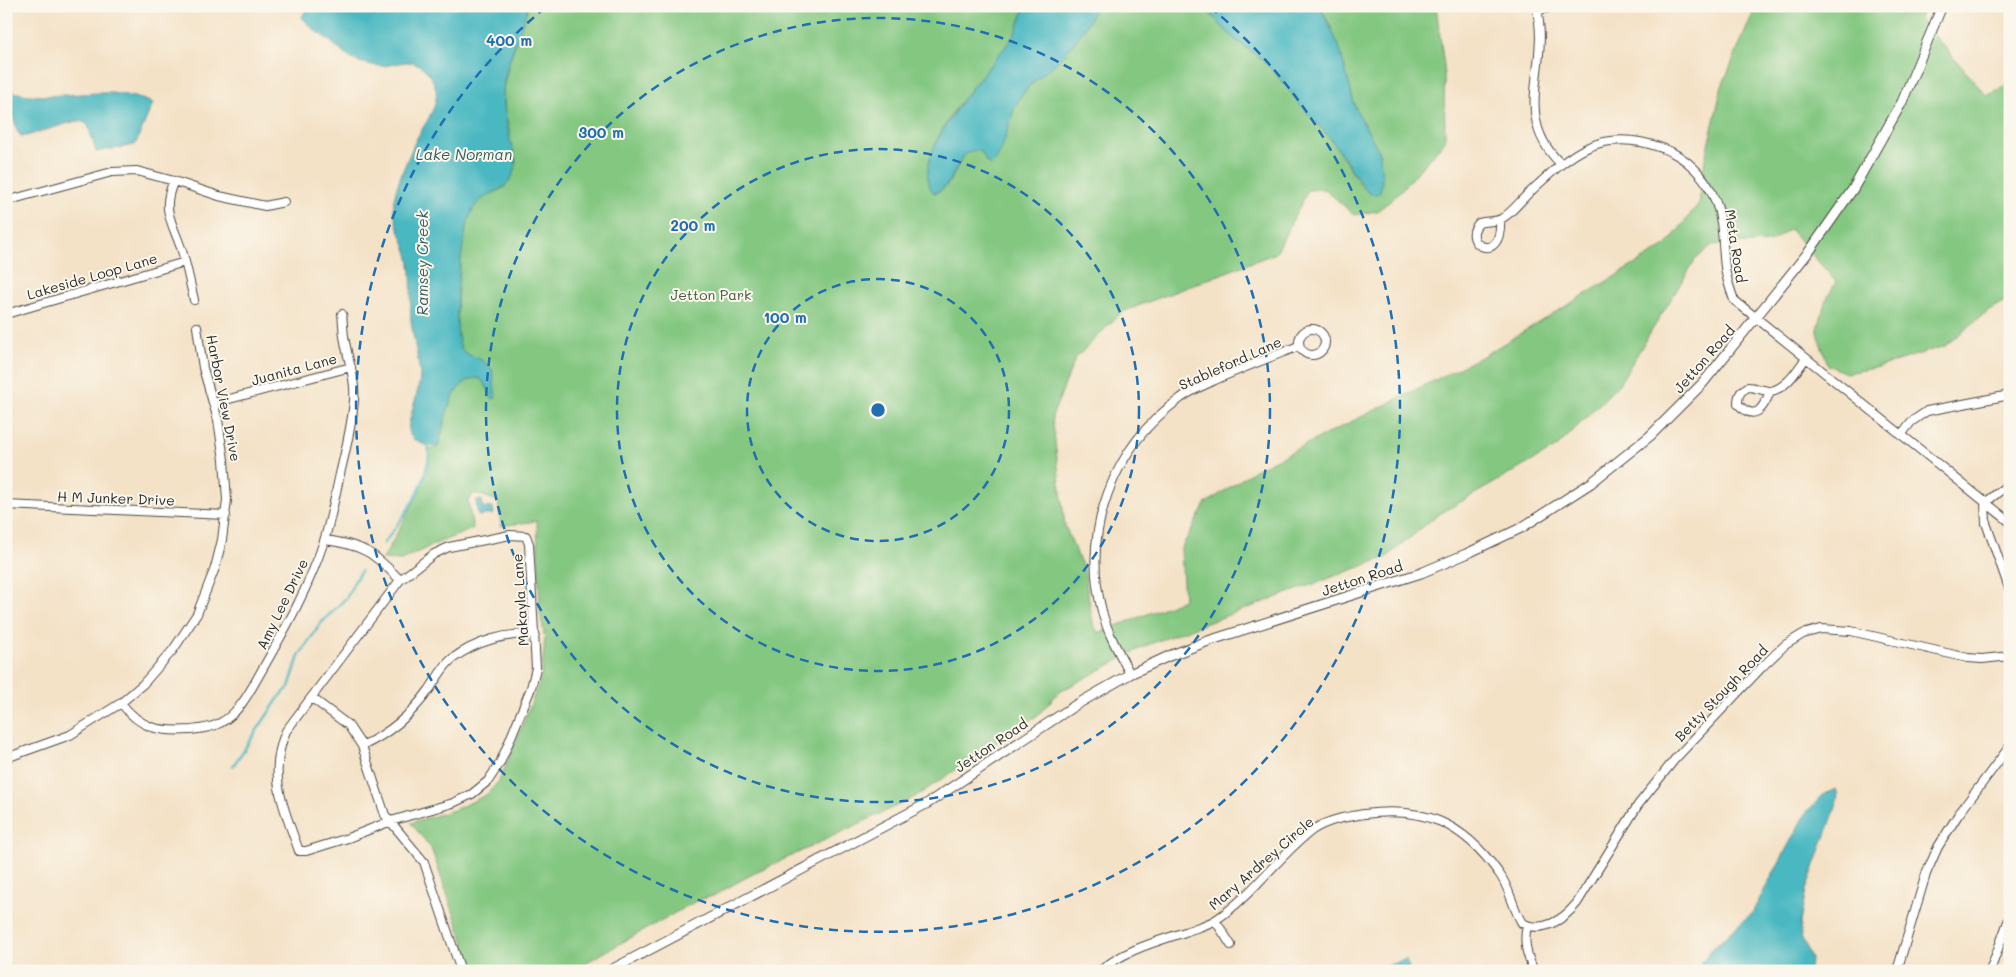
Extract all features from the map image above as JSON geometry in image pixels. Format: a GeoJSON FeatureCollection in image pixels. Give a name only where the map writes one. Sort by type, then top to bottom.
{"type":"FeatureCollection","features":[{"type":"Feature","properties":{"kind":"street"},"geometry":{"type":"LineString","coordinates":[[1555,6],[1537,8],[1541,36],[1534,94],[1535,119],[1540,138],[1546,148],[1560,163]]}},
{"type":"Feature","properties":{"kind":"street","name":"Jetton Road"},"geometry":{"type":"LineString","coordinates":[[609,971],[928,803],[1074,706],[1130,674],[1208,641],[1421,573],[1520,528],[1591,483],[1650,436],[1703,383],[1811,250],[1866,168],[1902,102],[1942,6]]}},
{"type":"Feature","properties":{"kind":"street","name":"Meta Road"},"geometry":{"type":"LineString","coordinates":[[1500,220],[1560,163],[1573,154],[1591,146],[1617,140],[1641,142],[1652,144],[1680,157],[1703,179],[1715,200],[1720,216],[1725,268],[1734,300],[2010,522]]}},
{"type":"Feature","properties":{"kind":"street"},"geometry":{"type":"LineString","coordinates":[[6,201],[112,172],[137,171],[218,196],[265,206],[284,202]]}},
{"type":"Feature","properties":{"kind":"street"},"geometry":{"type":"LineString","coordinates":[[174,181],[167,202],[169,218],[185,262],[194,300]]}},
{"type":"Feature","properties":{"kind":"street","name":"Lakeside Loop Lane"},"geometry":{"type":"LineString","coordinates":[[6,314],[185,262]]}},
{"type":"Feature","properties":{"kind":"street","name":"Amy Lee Drive"},"geometry":{"type":"LineString","coordinates":[[121,703],[130,715],[150,728],[175,730],[208,727],[220,723],[231,715],[243,702],[291,620],[308,586],[325,540],[352,417],[354,390],[342,314]]}},
{"type":"Feature","properties":{"kind":"street","name":"Harbor View Drive"},"geometry":{"type":"LineString","coordinates":[[6,758],[70,735],[121,703],[158,668],[173,650],[197,614],[222,540],[227,500],[224,460],[214,403],[203,368],[197,327]]}},
{"type":"Feature","properties":{"kind":"street","name":"Stableford Lane"},"geometry":{"type":"LineString","coordinates":[[1130,674],[1102,614],[1096,562],[1099,528],[1105,501],[1123,458],[1143,432],[1181,397],[1242,368],[1299,346]]}},
{"type":"Feature","properties":{"kind":"street"},"geometry":{"type":"LineString","coordinates":[[1770,392],[1791,378],[1806,358]]}},
{"type":"Feature","properties":{"kind":"street","name":"Juanita Lane"},"geometry":{"type":"LineString","coordinates":[[214,403],[351,367]]}},
{"type":"Feature","properties":{"kind":"street"},"geometry":{"type":"LineString","coordinates":[[1900,435],[1911,422],[1927,411],[2010,395]]}},
{"type":"Feature","properties":{"kind":"street"},"geometry":{"type":"LineString","coordinates":[[2010,483],[1985,503],[1986,523],[2010,591]]}},
{"type":"Feature","properties":{"kind":"street","name":"H M Junker Drive"},"geometry":{"type":"LineString","coordinates":[[6,506],[226,515]]}},
{"type":"Feature","properties":{"kind":"street","name":"Makayla Lane"},"geometry":{"type":"LineString","coordinates":[[510,535],[526,536],[532,570],[535,634],[536,668],[531,688],[500,763],[488,781],[472,794],[453,803],[391,821],[348,838],[306,851],[299,851],[279,788],[277,759],[280,746],[286,731],[400,580],[434,554],[449,547],[510,535]]}},
{"type":"Feature","properties":{"kind":"street"},"geometry":{"type":"LineString","coordinates":[[325,540],[340,542],[370,551],[400,580]]}},
{"type":"Feature","properties":{"kind":"street","name":"Betty Stough Road"},"geometry":{"type":"LineString","coordinates":[[1527,926],[1537,928],[1546,925],[1566,915],[1571,910],[1621,829],[1658,779],[1739,690],[1785,645],[1796,637],[1813,631],[1835,628],[1968,658],[1982,659],[2010,656]]}},
{"type":"Feature","properties":{"kind":"street"},"geometry":{"type":"LineString","coordinates":[[362,746],[386,733],[407,717],[416,708],[451,660],[475,646],[495,638],[517,633],[535,634]]}},
{"type":"Feature","properties":{"kind":"street"},"geometry":{"type":"LineString","coordinates":[[312,698],[348,725],[362,746],[385,815],[424,862],[461,971]]}},
{"type":"Feature","properties":{"kind":"street"},"geometry":{"type":"LineString","coordinates":[[1897,971],[1926,874],[1938,847],[1958,815],[2010,746]]}},
{"type":"Feature","properties":{"kind":"street","name":"Mary Ardrey Circle"},"geometry":{"type":"LineString","coordinates":[[1100,971],[1125,954],[1215,920],[1229,910],[1301,840],[1322,824],[1346,817],[1396,811],[1411,812],[1439,820],[1470,840],[1501,875],[1509,890],[1519,918],[1527,926],[1526,944],[1534,971]]}},
{"type":"Feature","properties":{"kind":"street"},"geometry":{"type":"LineString","coordinates":[[1990,971],[2010,916]]}},
{"type":"Feature","properties":{"kind":"street"},"geometry":{"type":"LineString","coordinates":[[1215,920],[1230,945]]}},
{"type":"Feature","properties":{"kind":"green space","name":"Jetton Park"},"geometry":{"type":"Polygon","coordinates":[[[528,6],[1026,6],[1012,38],[964,97],[941,132],[934,148],[931,162],[931,174],[935,193],[949,183],[966,154],[973,151],[981,151],[986,161],[1008,125],[1017,101],[1077,39],[1096,6],[1203,6],[1233,38],[1262,59],[1282,81],[1301,106],[1331,139],[1362,187],[1378,150],[1355,107],[1342,57],[1331,27],[1320,6],[1436,6],[1444,66],[1445,141],[1394,198],[1377,211],[1354,215],[1325,189],[1308,190],[1276,253],[1122,312],[1075,359],[1052,417],[1065,526],[1084,570],[1093,623],[1098,633],[1184,600],[1181,549],[1205,504],[1255,470],[1483,356],[1667,245],[1699,203],[1705,159],[1722,86],[1756,6],[1923,6],[1920,19],[1987,96],[2010,83],[2010,298],[1989,310],[1945,346],[1875,368],[1846,373],[1828,365],[1817,333],[1825,302],[1836,282],[1790,229],[1770,242],[1712,245],[1695,260],[1619,384],[1557,447],[1436,516],[1387,557],[1147,645],[1059,692],[1038,715],[915,797],[745,878],[713,896],[698,900],[571,971],[474,971],[431,848],[411,823],[454,810],[486,795],[499,781],[513,749],[541,678],[545,638],[540,613],[537,521],[501,526],[498,501],[474,493],[468,501],[473,529],[401,560],[383,559],[420,491],[430,450],[438,447],[448,408],[457,389],[464,383],[478,378],[484,383],[493,399],[480,359],[467,354],[461,348],[458,337],[457,300],[461,256],[473,208],[483,199],[505,187],[510,134],[505,112],[503,89],[509,63],[528,6]]]}},
{"type":"Feature","properties":{"kind":"water","name":"Lake Norman"},"geometry":{"type":"Polygon","coordinates":[[[334,6],[528,6],[510,58],[503,90],[506,121],[516,165],[512,177],[507,184],[483,198],[473,209],[461,256],[457,301],[458,337],[461,348],[465,353],[482,360],[492,369],[496,398],[493,399],[479,378],[464,383],[452,398],[438,447],[417,441],[409,433],[420,373],[411,321],[410,264],[394,213],[395,195],[404,168],[435,104],[435,85],[423,68],[415,63],[403,62],[380,66],[353,60],[311,27],[302,17],[305,11],[334,6]]]}},
{"type":"Feature","properties":{"kind":"water"},"geometry":{"type":"Polygon","coordinates":[[[1026,6],[1096,6],[1074,44],[1021,95],[996,161],[991,165],[986,161],[981,151],[972,151],[966,154],[948,183],[934,193],[928,177],[930,158],[940,136],[970,90],[1012,38],[1026,6]]]}},
{"type":"Feature","properties":{"kind":"water"},"geometry":{"type":"Polygon","coordinates":[[[1203,6],[1320,6],[1339,46],[1355,107],[1380,154],[1382,180],[1380,192],[1374,195],[1367,192],[1331,139],[1301,106],[1282,81],[1262,59],[1233,38],[1203,6]]]}},
{"type":"Feature","properties":{"kind":"water"},"geometry":{"type":"Polygon","coordinates":[[[10,91],[47,96],[111,93],[132,96],[153,103],[135,145],[96,152],[88,125],[83,122],[76,121],[21,136],[17,131],[6,94],[10,91]]]}},
{"type":"Feature","properties":{"kind":"water"},"geometry":{"type":"Polygon","coordinates":[[[482,500],[483,508],[493,507],[494,514],[478,516],[476,501],[482,500]]]}},
{"type":"Feature","properties":{"kind":"water"},"geometry":{"type":"Polygon","coordinates":[[[1836,789],[1838,794],[1836,807],[1806,890],[1800,923],[1801,936],[1811,959],[1810,971],[1696,971],[1710,950],[1752,913],[1805,814],[1824,794],[1836,789]]]}},
{"type":"Feature","properties":{"kind":"water"},"geometry":{"type":"Polygon","coordinates":[[[1406,959],[1410,971],[1373,971],[1406,959]]]}},
{"type":"Feature","properties":{"kind":"waterway","name":"Ramsey Creek"},"geometry":{"type":"LineString","coordinates":[[384,543],[408,509],[422,483],[427,470],[428,444]]}},
{"type":"Feature","properties":{"kind":"waterway","name":"Ramsey Creek"},"geometry":{"type":"LineString","coordinates":[[233,766],[278,699],[289,687],[299,656],[321,623],[347,597],[361,571]]}}]}
